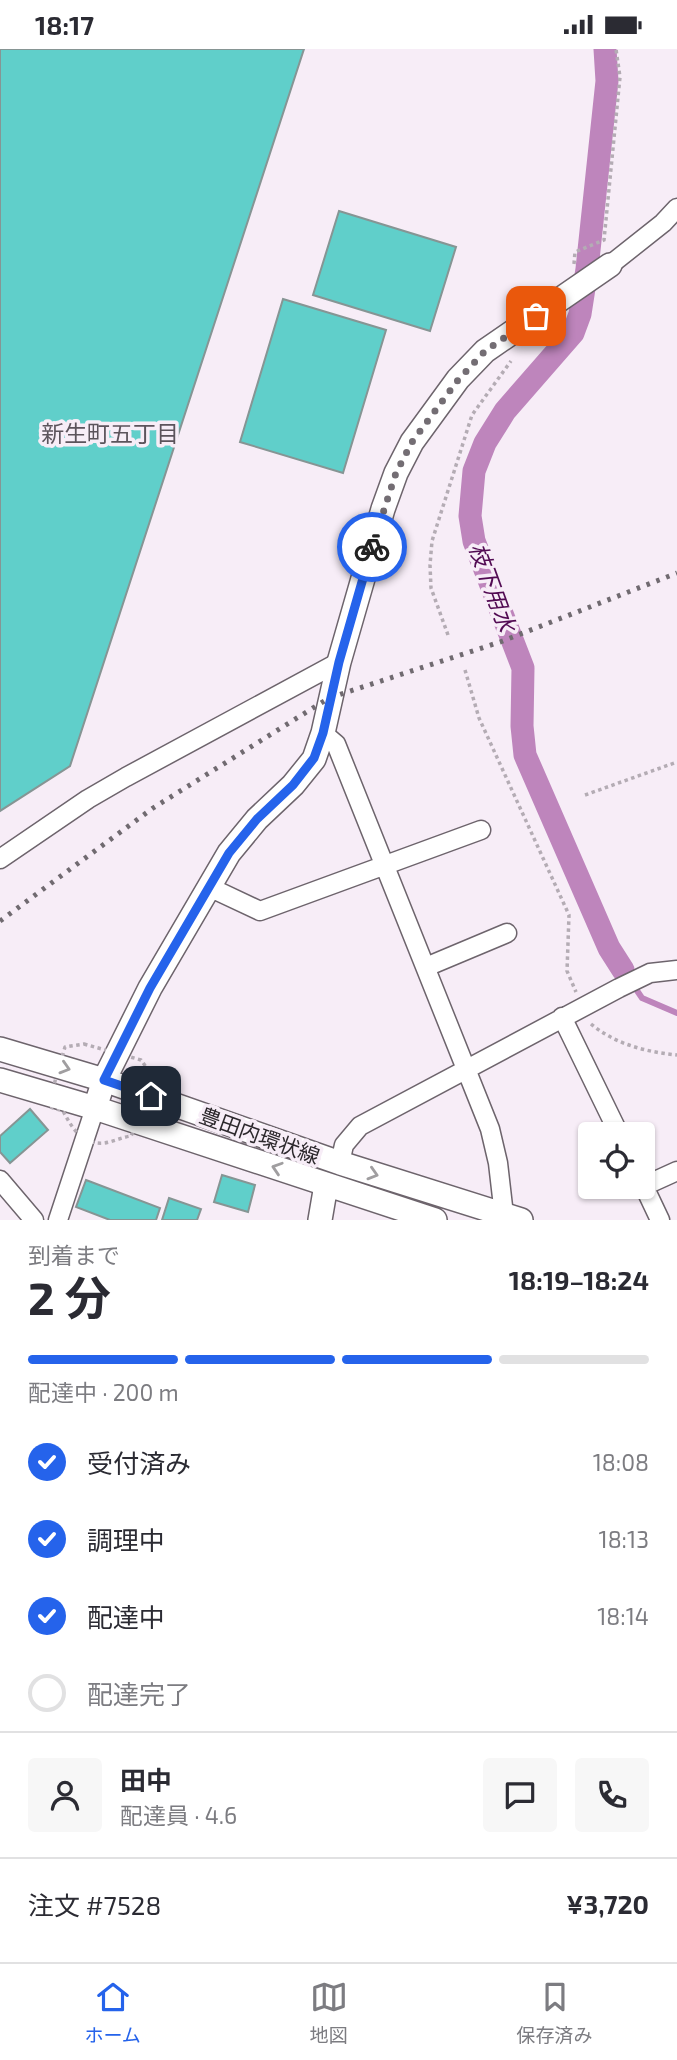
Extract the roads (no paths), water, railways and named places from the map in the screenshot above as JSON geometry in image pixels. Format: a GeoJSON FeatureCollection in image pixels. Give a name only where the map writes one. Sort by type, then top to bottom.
{"type":"FeatureCollection","features":[{"type":"Feature","properties":{"kind":"street"},"geometry":{"type":"LineString","coordinates":[[58,1220],[104,1080],[150,988],[229,853],[257,819],[293,785],[314,758],[383,509],[396,473],[412,442],[458,380],[485,351],[605,269],[663,223],[677,208]]}},
{"type":"Feature","properties":{"kind":"street"},"geometry":{"type":"LineString","coordinates":[[0,859],[88,799],[339,662]]}},
{"type":"Feature","properties":{"kind":"street"},"geometry":{"type":"LineString","coordinates":[[323,733],[335,744],[491,1129],[512,1217]]}},
{"type":"Feature","properties":{"kind":"street"},"geometry":{"type":"LineString","coordinates":[[209,887],[260,911],[481,830]]}},
{"type":"Feature","properties":{"kind":"street"},"geometry":{"type":"LineString","coordinates":[[426,967],[507,933]]}},
{"type":"Feature","properties":{"kind":"street"},"geometry":{"type":"LineString","coordinates":[[340,1163],[344,1145],[360,1126],[466,1067],[641,977],[650,973],[677,971]]}},
{"type":"Feature","properties":{"kind":"street"},"geometry":{"type":"LineString","coordinates":[[562,1017],[613,1122]]}},
{"type":"Feature","properties":{"kind":"street","name":"豊田内環状線"},"geometry":{"type":"LineString","coordinates":[[0,1049],[104,1080],[340,1163],[512,1217]]}},
{"type":"Feature","properties":{"kind":"street","name":"豊田内環状線"},"geometry":{"type":"LineString","coordinates":[[0,1080],[95,1108],[435,1220]]}},
{"type":"Feature","properties":{"kind":"street"},"geometry":{"type":"LineString","coordinates":[[655,1179],[677,1171]]}},
{"type":"Feature","properties":{"kind":"street"},"geometry":{"type":"LineString","coordinates":[[0,1180],[34,1220]]}},
{"type":"Feature","properties":{"kind":"street"},"geometry":{"type":"LineString","coordinates":[[320,1220],[326,1185]]}},
{"type":"Feature","properties":{"kind":"street"},"geometry":{"type":"LineString","coordinates":[[650,1199],[660,1220]]}},
{"type":"Feature","properties":{"kind":"waterway","name":"枝下用水"},"geometry":{"type":"LineString","coordinates":[[605,49],[607,81],[580,314],[573,333],[505,411],[485,443],[474,471],[470,516],[474,541],[523,668],[522,726],[525,755],[609,948],[623,970]]}},
{"type":"Feature","properties":{"kind":"waterway"},"geometry":{"type":"LineString","coordinates":[[623,970],[642,998],[677,1013]]}},
{"type":"Feature","properties":{"kind":"railway"},"geometry":{"type":"LineString","coordinates":[[0,921],[153,808],[329,698],[500,642],[677,573]]}},
{"type":"Feature","properties":{"kind":"district","name":"新生町五丁目"},"geometry":{"type":"Point","coordinates":[110,433]}}]}
